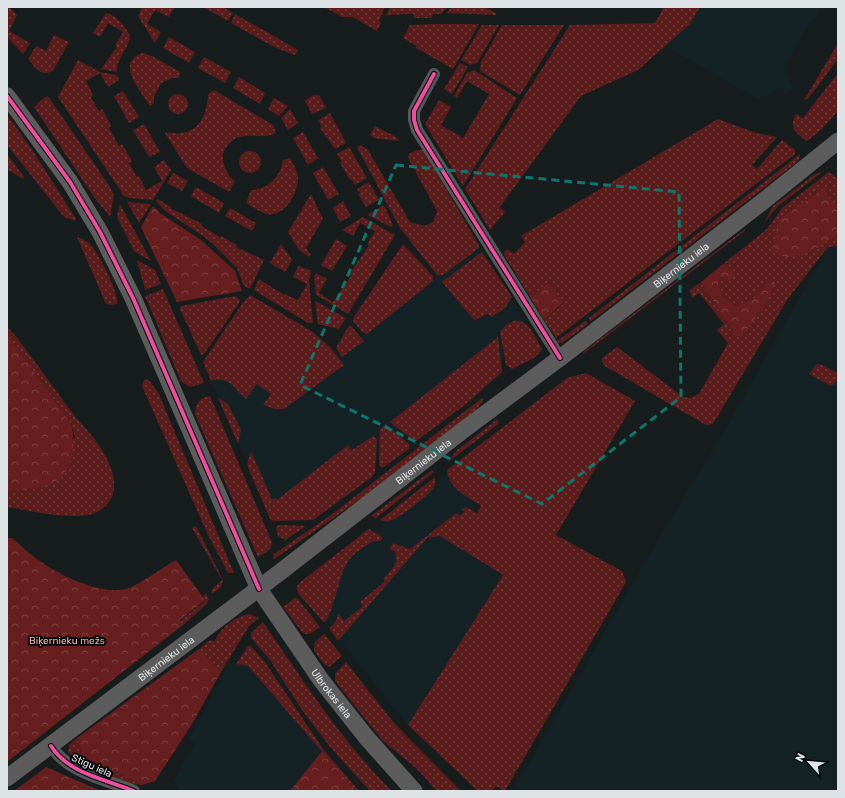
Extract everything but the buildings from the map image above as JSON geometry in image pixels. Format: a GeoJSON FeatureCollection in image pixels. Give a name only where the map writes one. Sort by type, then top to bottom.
{"type":"FeatureCollection","features":[{"type":"Feature","properties":{"kind":"main road","name":"Ulbrokas iela"},"geometry":{"type":"LineString","coordinates":[[7,96],[70,182],[103,238],[133,298],[259,589],[322,680],[366,738],[414,791]]}},
{"type":"Feature","properties":{"kind":"main road","name":"Biķernieku iela"},"geometry":{"type":"LineString","coordinates":[[7,778],[259,589],[456,435],[560,358],[755,208],[838,141]]}},
{"type":"Feature","properties":{"kind":"street"},"geometry":{"type":"LineString","coordinates":[[434,74],[414,111],[414,120],[418,130],[560,358]]}},
{"type":"Feature","properties":{"kind":"street","name":"Stigu iela"},"geometry":{"type":"LineString","coordinates":[[51,746],[60,759],[76,769],[134,791]]}},
{"type":"Feature","properties":{"kind":"highlighted area"},"geometry":{"type":"Polygon","coordinates":[[[396,165],[679,192],[681,397],[542,504],[300,385],[396,165]]]}},
{"type":"Feature","properties":{"kind":"shaded area"},"geometry":{"type":"Polygon","coordinates":[[[9,7],[17,15],[9,31],[30,43],[23,54],[7,37],[7,8],[9,7]]]}},
{"type":"Feature","properties":{"kind":"shaded area"},"geometry":{"type":"Polygon","coordinates":[[[142,7],[175,7],[169,17],[155,10],[147,24],[161,32],[155,43],[138,16],[142,7]]]}},
{"type":"Feature","properties":{"kind":"shaded area"},"geometry":{"type":"Polygon","coordinates":[[[203,7],[223,7],[233,13],[228,21],[203,7]]]}},
{"type":"Feature","properties":{"kind":"shaded area"},"geometry":{"type":"Polygon","coordinates":[[[324,7],[385,7],[379,21],[381,23],[377,31],[353,17],[342,17],[324,7]]]}},
{"type":"Feature","properties":{"kind":"shaded area"},"geometry":{"type":"Polygon","coordinates":[[[390,7],[448,7],[441,14],[433,14],[432,18],[414,18],[414,14],[386,15],[390,7]]]}},
{"type":"Feature","properties":{"kind":"shaded area"},"geometry":{"type":"Polygon","coordinates":[[[452,7],[484,7],[496,13],[496,15],[446,13],[452,7]]]}},
{"type":"Feature","properties":{"kind":"shaded area"},"geometry":{"type":"Polygon","coordinates":[[[664,7],[700,7],[690,24],[638,70],[581,96],[500,207],[505,212],[490,230],[465,189],[570,25],[655,23],[664,7]]]}},
{"type":"Feature","properties":{"kind":"shaded area"},"geometry":{"type":"Polygon","coordinates":[[[700,7],[822,7],[813,23],[810,22],[784,67],[794,89],[786,94],[782,88],[758,99],[665,46],[690,24],[700,7]]]}},
{"type":"Feature","properties":{"kind":"shaded area"},"geometry":{"type":"Polygon","coordinates":[[[106,13],[117,18],[130,35],[128,45],[118,63],[117,72],[101,69],[117,47],[115,45],[123,32],[108,23],[100,37],[93,33],[106,13]]]}},
{"type":"Feature","properties":{"kind":"shaded area"},"geometry":{"type":"Polygon","coordinates":[[[235,14],[298,50],[295,55],[274,47],[231,23],[235,14]]]}},
{"type":"Feature","properties":{"kind":"shaded area"},"geometry":{"type":"Polygon","coordinates":[[[479,24],[453,69],[416,48],[416,46],[403,38],[410,25],[479,24]]]}},
{"type":"Feature","properties":{"kind":"shaded area"},"geometry":{"type":"Polygon","coordinates":[[[482,25],[499,25],[477,63],[470,65],[461,60],[482,25]]]}},
{"type":"Feature","properties":{"kind":"shaded area"},"geometry":{"type":"Polygon","coordinates":[[[502,25],[564,25],[520,95],[480,71],[481,62],[502,25]]]}},
{"type":"Feature","properties":{"kind":"shaded area"},"geometry":{"type":"Polygon","coordinates":[[[54,35],[69,42],[53,71],[49,73],[41,72],[28,59],[36,46],[46,51],[54,35]]]}},
{"type":"Feature","properties":{"kind":"shaded area"},"geometry":{"type":"Polygon","coordinates":[[[169,37],[195,52],[189,63],[163,48],[169,37]]]}},
{"type":"Feature","properties":{"kind":"shaded area"},"geometry":{"type":"Polygon","coordinates":[[[838,43],[838,59],[808,99],[804,100],[838,43]]]}},
{"type":"Feature","properties":{"kind":"shaded area"},"geometry":{"type":"Polygon","coordinates":[[[143,53],[154,57],[180,72],[179,78],[173,78],[161,83],[154,97],[154,103],[150,106],[136,85],[130,70],[131,63],[135,57],[143,53]]]}},
{"type":"Feature","properties":{"kind":"shaded area"},"geometry":{"type":"Polygon","coordinates":[[[204,57],[231,72],[225,83],[198,68],[204,57]]]}},
{"type":"Feature","properties":{"kind":"shaded area"},"geometry":{"type":"Polygon","coordinates":[[[78,60],[100,72],[117,75],[119,80],[108,87],[100,73],[86,81],[93,95],[91,97],[99,111],[102,109],[111,125],[109,128],[119,146],[122,144],[132,161],[129,163],[137,177],[139,176],[146,190],[162,181],[154,167],[164,160],[171,170],[153,200],[129,198],[124,196],[58,97],[78,60]]]}},
{"type":"Feature","properties":{"kind":"shaded area"},"geometry":{"type":"Polygon","coordinates":[[[460,63],[468,67],[452,94],[444,89],[460,63]]]}},
{"type":"Feature","properties":{"kind":"shaded area"},"geometry":{"type":"Polygon","coordinates":[[[474,70],[517,98],[463,186],[425,124],[439,100],[451,107],[441,125],[463,138],[489,94],[467,81],[457,98],[454,96],[467,73],[474,70]]]}},
{"type":"Feature","properties":{"kind":"shaded area"},"geometry":{"type":"Polygon","coordinates":[[[838,73],[838,111],[821,130],[807,141],[795,131],[793,126],[794,118],[796,114],[803,118],[838,73]]]}},
{"type":"Feature","properties":{"kind":"shaded area"},"geometry":{"type":"Polygon","coordinates":[[[239,77],[265,93],[260,104],[233,88],[239,77]]]}},
{"type":"Feature","properties":{"kind":"shaded area"},"geometry":{"type":"Polygon","coordinates":[[[214,90],[273,125],[276,133],[264,136],[238,137],[227,146],[223,160],[227,172],[235,181],[229,192],[187,168],[165,133],[181,133],[194,128],[199,124],[205,113],[208,94],[214,90]]]}},
{"type":"Feature","properties":{"kind":"shaded area"},"geometry":{"type":"Polygon","coordinates":[[[123,91],[139,117],[129,123],[114,96],[123,91]]]}},
{"type":"Feature","properties":{"kind":"shaded area"},"geometry":{"type":"Polygon","coordinates":[[[178,94],[185,97],[188,104],[185,111],[178,114],[171,111],[168,104],[171,97],[178,94]]]}},
{"type":"Feature","properties":{"kind":"shaded area"},"geometry":{"type":"Polygon","coordinates":[[[313,95],[319,95],[326,108],[312,114],[305,101],[313,95]]]}},
{"type":"Feature","properties":{"kind":"shaded area"},"geometry":{"type":"Polygon","coordinates":[[[48,96],[110,187],[114,195],[110,217],[94,197],[34,107],[48,96]]]}},
{"type":"Feature","properties":{"kind":"shaded area"},"geometry":{"type":"Polygon","coordinates":[[[274,98],[288,106],[279,116],[268,109],[274,98]]]}},
{"type":"Feature","properties":{"kind":"shaded area"},"geometry":{"type":"Polygon","coordinates":[[[290,109],[298,123],[288,130],[281,118],[290,109]]]}},
{"type":"Feature","properties":{"kind":"shaded area"},"geometry":{"type":"Polygon","coordinates":[[[330,113],[346,143],[335,149],[320,128],[322,127],[318,120],[330,113]]]}},
{"type":"Feature","properties":{"kind":"shaded area"},"geometry":{"type":"Polygon","coordinates":[[[7,115],[43,167],[76,219],[75,221],[64,217],[7,145],[7,115]]]}},
{"type":"Feature","properties":{"kind":"shaded area"},"geometry":{"type":"Polygon","coordinates":[[[718,119],[756,133],[777,137],[752,165],[757,169],[782,140],[795,150],[795,154],[556,338],[544,320],[563,304],[549,282],[530,297],[503,253],[508,249],[514,254],[525,242],[521,236],[718,119]]]}},
{"type":"Feature","properties":{"kind":"shaded area"},"geometry":{"type":"Polygon","coordinates":[[[144,124],[160,152],[149,157],[133,130],[144,124]]]}},
{"type":"Feature","properties":{"kind":"shaded area"},"geometry":{"type":"Polygon","coordinates":[[[375,126],[398,138],[399,141],[374,138],[370,135],[375,126]]]}},
{"type":"Feature","properties":{"kind":"shaded area"},"geometry":{"type":"Polygon","coordinates":[[[303,132],[318,158],[308,165],[293,138],[303,132]]]}},
{"type":"Feature","properties":{"kind":"shaded area"},"geometry":{"type":"Polygon","coordinates":[[[360,145],[368,150],[410,222],[425,226],[433,222],[437,211],[408,158],[409,154],[417,150],[423,150],[479,245],[478,249],[443,275],[437,275],[400,228],[357,147],[360,145]]]}},
{"type":"Feature","properties":{"kind":"shaded area"},"geometry":{"type":"Polygon","coordinates":[[[349,147],[367,178],[355,185],[352,180],[350,180],[340,163],[342,162],[337,154],[349,147]]]}},
{"type":"Feature","properties":{"kind":"shaded area"},"geometry":{"type":"Polygon","coordinates":[[[250,151],[258,154],[261,162],[258,170],[250,173],[242,170],[239,162],[242,154],[250,151]]]}},
{"type":"Feature","properties":{"kind":"shaded area"},"geometry":{"type":"Polygon","coordinates":[[[7,154],[24,177],[23,179],[7,169],[7,154]]]}},
{"type":"Feature","properties":{"kind":"shaded area"},"geometry":{"type":"Polygon","coordinates":[[[800,154],[796,163],[591,321],[589,320],[589,318],[800,154]]]}},
{"type":"Feature","properties":{"kind":"shaded area"},"geometry":{"type":"Polygon","coordinates":[[[290,158],[297,173],[298,184],[289,203],[279,212],[266,214],[246,203],[251,190],[268,185],[273,181],[282,166],[283,160],[290,158]]]}},
{"type":"Feature","properties":{"kind":"shaded area"},"geometry":{"type":"Polygon","coordinates":[[[323,167],[339,194],[328,200],[313,173],[323,167]]]}},
{"type":"Feature","properties":{"kind":"shaded area"},"geometry":{"type":"Polygon","coordinates":[[[838,169],[838,791],[513,791],[648,557],[726,428],[828,247],[804,196],[838,169]]]}},
{"type":"Feature","properties":{"kind":"shaded area"},"geometry":{"type":"Polygon","coordinates":[[[824,171],[778,206],[764,223],[773,206],[815,174],[824,171]]]}},
{"type":"Feature","properties":{"kind":"shaded area"},"geometry":{"type":"Polygon","coordinates":[[[829,172],[838,179],[838,246],[828,247],[787,300],[713,424],[706,425],[603,365],[602,358],[617,347],[683,397],[691,398],[699,394],[728,343],[717,330],[724,324],[699,293],[692,298],[690,290],[701,282],[735,335],[768,280],[755,298],[735,306],[722,295],[718,283],[722,276],[735,274],[723,264],[767,229],[782,208],[829,172]]]}},
{"type":"Feature","properties":{"kind":"shaded area"},"geometry":{"type":"Polygon","coordinates":[[[173,173],[188,181],[182,191],[167,183],[173,173]]]}},
{"type":"Feature","properties":{"kind":"shaded area"},"geometry":{"type":"Polygon","coordinates":[[[369,182],[379,200],[366,207],[358,194],[360,193],[357,189],[369,182]]]}},
{"type":"Feature","properties":{"kind":"shaded area"},"geometry":{"type":"Polygon","coordinates":[[[196,187],[224,203],[219,213],[191,196],[196,187]]]}},
{"type":"Feature","properties":{"kind":"shaded area"},"geometry":{"type":"Polygon","coordinates":[[[311,194],[323,219],[306,248],[311,255],[309,257],[299,250],[288,232],[311,194]]]}},
{"type":"Feature","properties":{"kind":"shaded area"},"geometry":{"type":"Polygon","coordinates":[[[158,199],[171,207],[170,208],[202,224],[201,226],[237,245],[236,247],[264,260],[250,289],[244,286],[237,268],[213,244],[164,210],[156,201],[158,199]]]}},
{"type":"Feature","properties":{"kind":"shaded area"},"geometry":{"type":"Polygon","coordinates":[[[343,201],[351,216],[340,222],[333,208],[343,201]]]}},
{"type":"Feature","properties":{"kind":"shaded area"},"geometry":{"type":"Polygon","coordinates":[[[127,202],[151,204],[139,223],[127,202]]]}},
{"type":"Feature","properties":{"kind":"shaded area"},"geometry":{"type":"Polygon","coordinates":[[[120,204],[151,261],[134,251],[117,217],[120,204]]]}},
{"type":"Feature","properties":{"kind":"shaded area"},"geometry":{"type":"Polygon","coordinates":[[[384,205],[393,225],[391,227],[367,215],[384,205]]]}},
{"type":"Feature","properties":{"kind":"shaded area"},"geometry":{"type":"Polygon","coordinates":[[[230,208],[256,223],[252,231],[225,216],[230,208]]]}},
{"type":"Feature","properties":{"kind":"shaded area"},"geometry":{"type":"Polygon","coordinates":[[[363,217],[395,235],[348,314],[316,295],[314,277],[316,273],[327,279],[319,293],[333,302],[351,276],[349,275],[369,245],[367,244],[375,231],[360,223],[353,236],[342,230],[363,217]]]}},
{"type":"Feature","properties":{"kind":"shaded area"},"geometry":{"type":"Polygon","coordinates":[[[745,229],[745,231],[583,354],[583,352],[745,229]]]}},
{"type":"Feature","properties":{"kind":"shaded area"},"geometry":{"type":"Polygon","coordinates":[[[77,237],[85,240],[94,249],[112,283],[117,304],[106,304],[77,237]]]}},
{"type":"Feature","properties":{"kind":"shaded area"},"geometry":{"type":"Polygon","coordinates":[[[336,239],[347,246],[332,271],[321,265],[336,239]]]}},
{"type":"Feature","properties":{"kind":"shaded area"},"geometry":{"type":"Polygon","coordinates":[[[281,244],[292,260],[285,272],[270,263],[281,244]]]}},
{"type":"Feature","properties":{"kind":"shaded area"},"geometry":{"type":"Polygon","coordinates":[[[403,244],[433,276],[433,281],[367,334],[363,333],[353,321],[354,317],[403,244]]]}},
{"type":"Feature","properties":{"kind":"shaded area"},"geometry":{"type":"Polygon","coordinates":[[[478,244],[533,335],[293,520],[272,520],[204,363],[218,351],[285,397],[478,244]]]}},
{"type":"Feature","properties":{"kind":"shaded area"},"geometry":{"type":"Polygon","coordinates":[[[482,252],[512,297],[505,308],[492,317],[488,314],[474,320],[442,282],[482,252]]]}},
{"type":"Feature","properties":{"kind":"shaded area"},"geometry":{"type":"Polygon","coordinates":[[[137,260],[155,270],[161,284],[145,290],[137,260]]]}},
{"type":"Feature","properties":{"kind":"shaded area"},"geometry":{"type":"Polygon","coordinates":[[[298,266],[310,270],[311,274],[309,279],[313,323],[308,323],[254,290],[259,279],[284,295],[285,294],[298,300],[307,284],[293,277],[298,266]]]}},
{"type":"Feature","properties":{"kind":"shaded area"},"geometry":{"type":"Polygon","coordinates":[[[163,289],[204,383],[190,387],[181,381],[145,296],[163,289]]]}},
{"type":"Feature","properties":{"kind":"shaded area"},"geometry":{"type":"Polygon","coordinates":[[[250,295],[313,332],[331,348],[344,365],[284,409],[275,409],[263,405],[271,394],[257,384],[246,399],[227,381],[211,381],[203,362],[244,301],[250,295]]]}},
{"type":"Feature","properties":{"kind":"shaded area"},"geometry":{"type":"Polygon","coordinates":[[[235,296],[240,300],[239,303],[204,354],[201,355],[180,309],[181,306],[235,296]]]}},
{"type":"Feature","properties":{"kind":"shaded area"},"geometry":{"type":"Polygon","coordinates":[[[315,301],[346,318],[339,329],[318,324],[315,301]]]}},
{"type":"Feature","properties":{"kind":"shaded area"},"geometry":{"type":"Polygon","coordinates":[[[514,321],[520,321],[528,326],[542,349],[536,357],[512,369],[506,365],[500,332],[506,325],[514,321]]]}},
{"type":"Feature","properties":{"kind":"shaded area"},"geometry":{"type":"Polygon","coordinates":[[[585,321],[588,324],[562,343],[556,342],[585,321]]]}},
{"type":"Feature","properties":{"kind":"shaded area"},"geometry":{"type":"Polygon","coordinates":[[[351,326],[364,341],[342,357],[336,348],[348,327],[351,326]]]}},
{"type":"Feature","properties":{"kind":"shaded area"},"geometry":{"type":"Polygon","coordinates":[[[7,327],[16,336],[106,457],[114,480],[113,492],[109,502],[97,512],[82,516],[72,516],[39,513],[7,507],[7,491],[31,489],[75,437],[71,424],[7,334],[7,327]]]}},
{"type":"Feature","properties":{"kind":"shaded area"},"geometry":{"type":"Polygon","coordinates":[[[498,337],[502,372],[466,404],[415,442],[390,422],[498,337]]]}},
{"type":"Feature","properties":{"kind":"shaded area"},"geometry":{"type":"Polygon","coordinates":[[[820,364],[838,373],[838,378],[834,385],[832,384],[831,386],[809,374],[816,365],[820,364]]]}},
{"type":"Feature","properties":{"kind":"shaded area"},"geometry":{"type":"Polygon","coordinates":[[[586,373],[635,401],[556,535],[622,571],[626,582],[505,791],[496,786],[492,791],[478,791],[408,725],[503,575],[440,536],[427,538],[338,641],[329,628],[334,624],[339,614],[344,621],[363,606],[360,602],[385,581],[383,578],[392,569],[396,560],[395,551],[392,551],[390,548],[393,543],[410,549],[456,513],[459,516],[464,512],[462,509],[466,507],[477,513],[481,506],[455,487],[448,476],[447,470],[567,378],[586,373]]]}},
{"type":"Feature","properties":{"kind":"shaded area"},"geometry":{"type":"Polygon","coordinates":[[[148,379],[158,392],[234,573],[228,573],[208,535],[142,386],[144,380],[148,379]]]}},
{"type":"Feature","properties":{"kind":"shaded area"},"geometry":{"type":"Polygon","coordinates":[[[210,396],[272,543],[266,552],[258,557],[195,414],[198,402],[203,398],[210,396]]]}},
{"type":"Feature","properties":{"kind":"shaded area"},"geometry":{"type":"Polygon","coordinates":[[[218,398],[228,404],[241,430],[238,444],[218,398]]]}},
{"type":"Feature","properties":{"kind":"shaded area"},"geometry":{"type":"Polygon","coordinates":[[[482,398],[484,399],[477,409],[368,494],[273,560],[274,554],[331,515],[482,398]]]}},
{"type":"Feature","properties":{"kind":"shaded area"},"geometry":{"type":"Polygon","coordinates":[[[496,420],[499,421],[498,424],[447,463],[456,451],[496,420]]]}},
{"type":"Feature","properties":{"kind":"shaded area"},"geometry":{"type":"Polygon","coordinates":[[[386,424],[410,445],[409,449],[382,468],[379,465],[380,429],[386,424]]]}},
{"type":"Feature","properties":{"kind":"shaded area"},"geometry":{"type":"Polygon","coordinates":[[[373,436],[377,439],[375,472],[372,477],[313,520],[273,521],[270,519],[247,465],[251,451],[272,499],[278,499],[348,445],[352,450],[373,436]]]}},
{"type":"Feature","properties":{"kind":"shaded area"},"geometry":{"type":"Polygon","coordinates":[[[432,470],[434,472],[376,518],[371,516],[432,470]]]}},
{"type":"Feature","properties":{"kind":"shaded area"},"geometry":{"type":"Polygon","coordinates":[[[452,470],[485,499],[441,536],[503,575],[408,725],[340,640],[324,616],[339,558],[452,470]]]}},
{"type":"Feature","properties":{"kind":"shaded area"},"geometry":{"type":"Polygon","coordinates":[[[435,477],[433,489],[425,497],[399,517],[387,521],[380,520],[435,477]]]}},
{"type":"Feature","properties":{"kind":"shaded area"},"geometry":{"type":"Polygon","coordinates":[[[279,525],[305,527],[285,540],[278,536],[276,527],[279,525]]]}},
{"type":"Feature","properties":{"kind":"shaded area"},"geometry":{"type":"Polygon","coordinates":[[[196,526],[223,580],[221,587],[212,594],[211,590],[222,580],[192,528],[196,526]]]}},
{"type":"Feature","properties":{"kind":"shaded area"},"geometry":{"type":"Polygon","coordinates":[[[369,529],[381,536],[382,539],[380,541],[373,541],[358,551],[349,560],[341,577],[331,612],[324,623],[298,593],[297,587],[299,583],[369,529]]]}},
{"type":"Feature","properties":{"kind":"shaded area"},"geometry":{"type":"Polygon","coordinates":[[[206,593],[209,599],[207,604],[183,625],[180,621],[205,601],[203,596],[206,593]]]}},
{"type":"Feature","properties":{"kind":"shaded area"},"geometry":{"type":"Polygon","coordinates":[[[295,598],[298,599],[320,627],[312,633],[303,633],[283,607],[295,598]]]}},
{"type":"Feature","properties":{"kind":"shaded area"},"geometry":{"type":"Polygon","coordinates":[[[250,614],[259,618],[249,626],[221,672],[199,649],[210,640],[215,641],[220,632],[229,623],[250,614]]]}},
{"type":"Feature","properties":{"kind":"shaded area"},"geometry":{"type":"Polygon","coordinates":[[[263,622],[339,731],[373,772],[392,791],[370,791],[330,747],[302,710],[270,660],[251,638],[251,633],[263,622]]]}},
{"type":"Feature","properties":{"kind":"shaded area"},"geometry":{"type":"Polygon","coordinates":[[[324,634],[342,656],[329,667],[325,665],[314,651],[315,642],[324,634]]]}},
{"type":"Feature","properties":{"kind":"shaded area"},"geometry":{"type":"Polygon","coordinates":[[[248,646],[251,646],[265,662],[323,749],[359,791],[356,791],[248,666],[236,664],[248,646]]]}},
{"type":"Feature","properties":{"kind":"shaded area"},"geometry":{"type":"Polygon","coordinates":[[[346,662],[394,723],[461,791],[437,791],[416,768],[383,741],[335,681],[335,674],[346,662]]]}},
{"type":"Feature","properties":{"kind":"shaded area"},"geometry":{"type":"Polygon","coordinates":[[[230,663],[248,666],[322,751],[290,791],[179,791],[174,780],[195,743],[188,740],[230,663]]]}},
{"type":"Feature","properties":{"kind":"shaded area"},"geometry":{"type":"Polygon","coordinates":[[[77,738],[83,757],[142,785],[113,779],[82,764],[68,752],[69,745],[77,738]]]}},
{"type":"Feature","properties":{"kind":"green space"},"geometry":{"type":"Polygon","coordinates":[[[824,189],[838,209],[838,234],[814,249],[798,256],[781,256],[772,251],[779,219],[824,189]]]}},
{"type":"Feature","properties":{"kind":"green space"},"geometry":{"type":"Polygon","coordinates":[[[153,206],[160,213],[201,240],[235,271],[242,291],[177,302],[141,227],[153,206]]]}},
{"type":"Feature","properties":{"kind":"green space"},"geometry":{"type":"Polygon","coordinates":[[[723,264],[736,274],[729,281],[722,276],[718,283],[722,295],[735,306],[755,298],[768,280],[775,282],[766,305],[741,337],[735,335],[701,282],[723,264]]]}},
{"type":"Feature","properties":{"kind":"green space"},"geometry":{"type":"Polygon","coordinates":[[[549,282],[563,303],[544,320],[530,297],[549,282]]]}},
{"type":"Feature","properties":{"kind":"green space"},"geometry":{"type":"Polygon","coordinates":[[[7,334],[71,424],[73,433],[73,451],[71,460],[63,475],[56,481],[47,485],[27,490],[7,491],[7,334]]]}},
{"type":"Feature","properties":{"kind":"green space","name":"Biķernieku mežs"},"geometry":{"type":"Polygon","coordinates":[[[7,538],[12,538],[36,559],[58,573],[81,583],[105,589],[116,590],[131,587],[176,560],[205,600],[180,620],[183,625],[7,762],[7,538]]]}},
{"type":"Feature","properties":{"kind":"green space"},"geometry":{"type":"Polygon","coordinates":[[[199,649],[221,672],[192,724],[155,781],[142,785],[83,757],[77,738],[199,649]]]}},
{"type":"Feature","properties":{"kind":"green space"},"geometry":{"type":"Polygon","coordinates":[[[322,751],[356,791],[290,791],[322,751]]]}},
{"type":"Feature","properties":{"kind":"green space"},"geometry":{"type":"Polygon","coordinates":[[[46,767],[101,791],[14,791],[46,767]]]}},
{"type":"Feature","properties":{"kind":"cycle path"},"geometry":{"type":"LineString","coordinates":[[434,74],[414,111],[414,120],[417,130],[560,358]]}},
{"type":"Feature","properties":{"kind":"cycle path"},"geometry":{"type":"LineString","coordinates":[[7,96],[70,182],[100,232],[133,298],[259,589]]}},
{"type":"Feature","properties":{"kind":"cycle path"},"geometry":{"type":"LineString","coordinates":[[51,746],[67,763],[78,769],[100,779],[134,791]]}}]}
